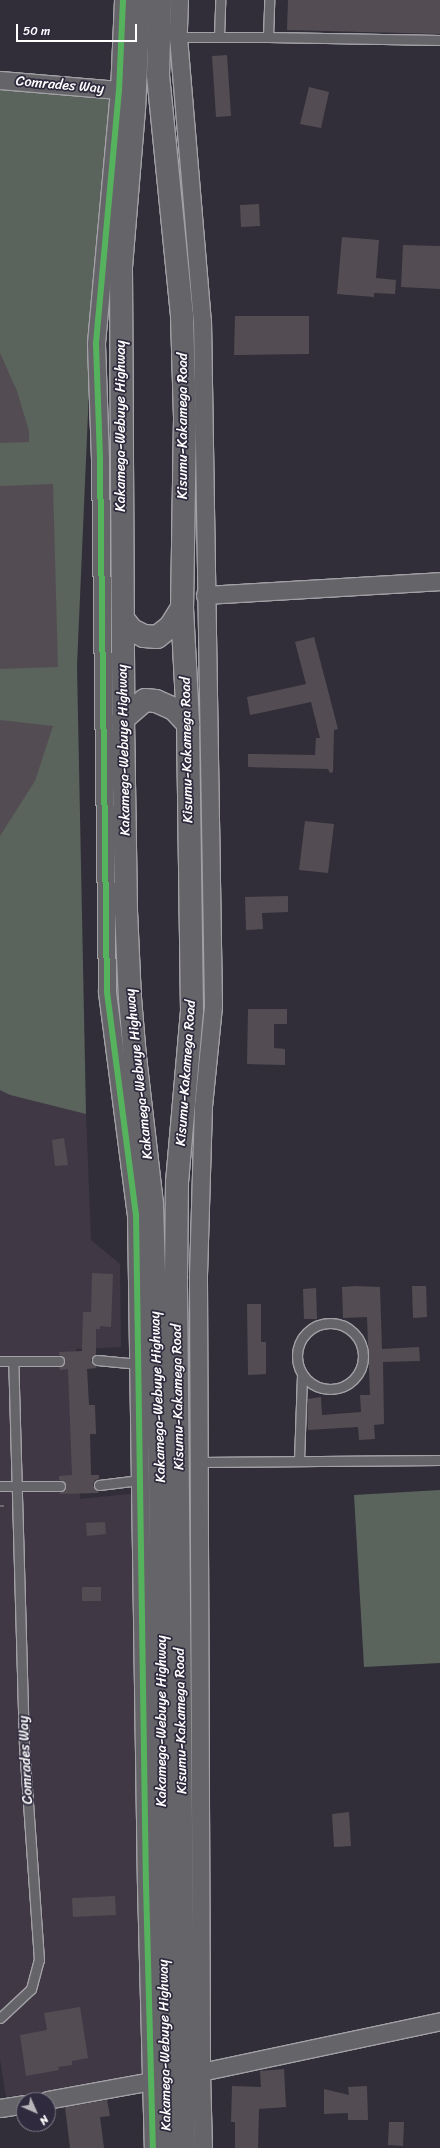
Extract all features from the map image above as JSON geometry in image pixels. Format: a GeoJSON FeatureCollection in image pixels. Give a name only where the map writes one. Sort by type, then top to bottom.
{"type":"FeatureCollection","features":[{"type":"Feature","properties":{"kind":"highway","name":"Kakamega-Webuye Highway"},"geometry":{"type":"LineString","coordinates":[[139,0],[134,117],[121,268],[120,409],[123,619],[122,720],[126,911],[132,1017],[152,1205],[160,1470],[164,2056],[168,2148]]}},
{"type":"Feature","properties":{"kind":"highway","name":"Kisumu-Kakamega Road"},"geometry":{"type":"LineString","coordinates":[[160,0],[158,75],[182,316],[184,419],[182,608],[188,724],[192,1011],[177,1182],[176,1284],[184,2148]]}},
{"type":"Feature","properties":{"kind":"highway"},"geometry":{"type":"LineString","coordinates":[[123,619],[132,630],[144,636],[157,637],[170,627],[182,608]]}},
{"type":"Feature","properties":{"kind":"highway"},"geometry":{"type":"LineString","coordinates":[[122,720],[145,700],[156,701],[174,709],[188,724]]}},
{"type":"Feature","properties":{"kind":"street"},"geometry":{"type":"LineString","coordinates":[[123,0],[119,90],[96,344],[100,460],[107,992],[136,1214],[146,1884],[153,2148]]}},
{"type":"Feature","properties":{"kind":"street"},"geometry":{"type":"LineString","coordinates":[[179,0],[178,37],[202,320],[205,412],[205,595],[213,1006],[203,1106],[199,1195],[201,2072],[203,2148]]}},
{"type":"Feature","properties":{"kind":"street","name":"Comrades Way"},"geometry":{"type":"LineString","coordinates":[[0,80],[119,90]]}},
{"type":"Feature","properties":{"kind":"street"},"geometry":{"type":"LineString","coordinates":[[119,90],[134,117]]}},
{"type":"Feature","properties":{"kind":"street"},"geometry":{"type":"LineString","coordinates":[[205,595],[440,581]]}},
{"type":"Feature","properties":{"kind":"street"},"geometry":{"type":"LineString","coordinates":[[115,1050],[132,1017]]}},
{"type":"Feature","properties":{"kind":"street"},"geometry":{"type":"LineString","coordinates":[[188,1049],[212,1020]]}},
{"type":"Feature","properties":{"kind":"street"},"geometry":{"type":"LineString","coordinates":[[201,2072],[440,2021]]}},
{"type":"Feature","properties":{"kind":"street"},"geometry":{"type":"LineString","coordinates":[[56,2098],[152,2081]]}},
{"type":"Feature","properties":{"kind":"street"},"geometry":{"type":"LineString","coordinates":[[0,2108],[16,2105]]}},
{"type":"Feature","properties":{"kind":"lane"},"geometry":{"type":"LineString","coordinates":[[219,37],[220,0]]}},
{"type":"Feature","properties":{"kind":"lane"},"geometry":{"type":"LineString","coordinates":[[268,37],[269,0]]}},
{"type":"Feature","properties":{"kind":"lane"},"geometry":{"type":"LineString","coordinates":[[178,37],[440,40]]}},
{"type":"Feature","properties":{"kind":"lane"},"geometry":{"type":"LineString","coordinates":[[299,1461],[302,1374],[298,1366],[298,1350],[300,1342],[310,1330],[326,1323],[334,1323],[350,1329],[356,1335],[362,1350],[363,1358],[358,1374],[349,1383],[338,1388],[322,1388],[314,1385],[302,1374]]}},
{"type":"Feature","properties":{"kind":"lane"},"geometry":{"type":"LineString","coordinates":[[96,1360],[139,1364]]}},
{"type":"Feature","properties":{"kind":"lane"},"geometry":{"type":"LineString","coordinates":[[0,1361],[59,1361]]}},
{"type":"Feature","properties":{"kind":"lane","name":"Comrades Way"},"geometry":{"type":"LineString","coordinates":[[0,2018],[31,1989],[39,1960],[24,1746],[13,1361]]}},
{"type":"Feature","properties":{"kind":"lane"},"geometry":{"type":"LineString","coordinates":[[200,1462],[440,1460]]}},
{"type":"Feature","properties":{"kind":"lane"},"geometry":{"type":"LineString","coordinates":[[100,1485],[140,1480]]}},
{"type":"Feature","properties":{"kind":"lane"},"geometry":{"type":"LineString","coordinates":[[0,1486],[60,1486]]}},
{"type":"Feature","properties":{"kind":"shaded area"},"geometry":{"type":"Polygon","coordinates":[[[0,81],[113,82],[91,345],[77,666],[86,1114],[10,1095],[0,1090],[0,81]]]}},
{"type":"Feature","properties":{"kind":"shaded area"},"geometry":{"type":"Polygon","coordinates":[[[0,1090],[10,1095],[86,1114],[91,1240],[120,1264],[121,1347],[76,1349],[80,1499],[139,1493],[161,2076],[43,2092],[16,2092],[16,2096],[6,2097],[0,2059],[0,1090]]]}},
{"type":"Feature","properties":{"kind":"shaded area"},"geometry":{"type":"Polygon","coordinates":[[[440,1490],[440,1663],[364,1667],[354,1495],[440,1490]]]}},
{"type":"Feature","properties":{"kind":"building"},"geometry":{"type":"Polygon","coordinates":[[[288,0],[440,0],[440,34],[287,30],[288,0]]]}},
{"type":"Feature","properties":{"kind":"building"},"geometry":{"type":"Polygon","coordinates":[[[227,55],[231,116],[216,117],[212,56],[227,55]]]}},
{"type":"Feature","properties":{"kind":"building"},"geometry":{"type":"Polygon","coordinates":[[[309,87],[329,92],[321,128],[300,124],[309,87]]]}},
{"type":"Feature","properties":{"kind":"building"},"geometry":{"type":"Polygon","coordinates":[[[259,204],[260,226],[241,227],[240,205],[259,204]]]}},
{"type":"Feature","properties":{"kind":"building"},"geometry":{"type":"Polygon","coordinates":[[[342,237],[379,240],[376,278],[396,280],[395,294],[374,293],[374,297],[337,294],[342,237]]]}},
{"type":"Feature","properties":{"kind":"building"},"geometry":{"type":"Polygon","coordinates":[[[403,245],[440,246],[440,289],[401,287],[403,245]]]}},
{"type":"Feature","properties":{"kind":"building"},"geometry":{"type":"Polygon","coordinates":[[[235,316],[309,316],[309,354],[234,355],[235,316]]]}},
{"type":"Feature","properties":{"kind":"building"},"geometry":{"type":"Polygon","coordinates":[[[0,353],[17,391],[29,431],[29,442],[0,443],[0,353]]]}},
{"type":"Feature","properties":{"kind":"building"},"geometry":{"type":"Polygon","coordinates":[[[53,484],[58,667],[0,669],[0,486],[53,484]]]}},
{"type":"Feature","properties":{"kind":"building"},"geometry":{"type":"Polygon","coordinates":[[[314,637],[338,729],[334,730],[333,772],[330,773],[328,769],[248,767],[248,754],[315,755],[316,738],[320,738],[311,702],[250,715],[247,697],[306,684],[295,642],[314,637]]]}},
{"type":"Feature","properties":{"kind":"building"},"geometry":{"type":"Polygon","coordinates":[[[0,720],[53,726],[35,781],[0,836],[0,720]]]}},
{"type":"Feature","properties":{"kind":"building"},"geometry":{"type":"Polygon","coordinates":[[[305,821],[334,824],[328,873],[299,870],[305,821]]]}},
{"type":"Feature","properties":{"kind":"building"},"geometry":{"type":"Polygon","coordinates":[[[288,896],[288,912],[262,913],[263,929],[246,930],[245,897],[288,896]]]}},
{"type":"Feature","properties":{"kind":"building"},"geometry":{"type":"Polygon","coordinates":[[[248,1009],[287,1009],[287,1024],[274,1024],[274,1048],[285,1049],[285,1065],[247,1064],[248,1009]]]}},
{"type":"Feature","properties":{"kind":"building"},"geometry":{"type":"Polygon","coordinates":[[[64,1138],[68,1165],[55,1166],[52,1140],[64,1138]]]}},
{"type":"Feature","properties":{"kind":"building"},"geometry":{"type":"Polygon","coordinates":[[[92,1273],[113,1274],[111,1327],[100,1326],[100,1329],[96,1329],[96,1354],[91,1360],[97,1368],[87,1369],[89,1405],[95,1405],[96,1434],[90,1434],[91,1475],[99,1475],[99,1479],[95,1480],[93,1485],[99,1493],[59,1494],[66,1486],[63,1481],[59,1480],[59,1476],[72,1475],[68,1369],[60,1370],[59,1367],[64,1364],[65,1361],[62,1356],[59,1355],[59,1352],[82,1351],[83,1312],[91,1312],[92,1273]]]}},
{"type":"Feature","properties":{"kind":"building"},"geometry":{"type":"Polygon","coordinates":[[[412,1286],[426,1286],[427,1317],[413,1318],[412,1286]]]}},
{"type":"Feature","properties":{"kind":"building"},"geometry":{"type":"Polygon","coordinates":[[[342,1287],[380,1287],[382,1349],[419,1347],[420,1361],[383,1362],[384,1424],[374,1425],[375,1439],[359,1440],[358,1427],[308,1430],[307,1399],[321,1397],[322,1415],[361,1412],[360,1395],[370,1395],[367,1317],[343,1318],[342,1287]]]}},
{"type":"Feature","properties":{"kind":"building"},"geometry":{"type":"Polygon","coordinates":[[[316,1288],[317,1319],[304,1319],[303,1289],[316,1288]]]}},
{"type":"Feature","properties":{"kind":"building"},"geometry":{"type":"Polygon","coordinates":[[[247,1304],[261,1304],[261,1342],[266,1342],[266,1374],[248,1375],[247,1304]]]}},
{"type":"Feature","properties":{"kind":"building"},"geometry":{"type":"Polygon","coordinates":[[[105,1522],[106,1534],[87,1536],[86,1523],[105,1522]]]}},
{"type":"Feature","properties":{"kind":"building"},"geometry":{"type":"Polygon","coordinates":[[[82,1587],[101,1587],[101,1601],[82,1601],[82,1587]]]}},
{"type":"Feature","properties":{"kind":"building"},"geometry":{"type":"Polygon","coordinates":[[[349,1812],[351,1846],[334,1847],[332,1814],[349,1812]]]}},
{"type":"Feature","properties":{"kind":"building"},"geometry":{"type":"Polygon","coordinates":[[[115,1896],[116,1915],[73,1917],[72,1898],[115,1896]]]}},
{"type":"Feature","properties":{"kind":"building"},"geometry":{"type":"Polygon","coordinates":[[[80,2007],[88,2058],[72,2061],[72,2065],[58,2067],[59,2070],[26,2076],[20,2035],[47,2030],[44,2013],[80,2007]]]}},
{"type":"Feature","properties":{"kind":"building"},"geometry":{"type":"Polygon","coordinates":[[[284,2069],[286,2107],[259,2109],[258,2148],[235,2148],[235,2122],[231,2122],[232,2086],[261,2087],[260,2071],[284,2069]]]}},
{"type":"Feature","properties":{"kind":"building"},"geometry":{"type":"Polygon","coordinates":[[[367,2086],[368,2120],[348,2120],[348,2113],[324,2114],[324,2089],[349,2095],[348,2087],[367,2086]]]}},
{"type":"Feature","properties":{"kind":"building"},"geometry":{"type":"Polygon","coordinates":[[[107,2100],[110,2116],[100,2117],[104,2148],[70,2148],[65,2107],[107,2100]]]}},
{"type":"Feature","properties":{"kind":"building"},"geometry":{"type":"Polygon","coordinates":[[[389,2122],[404,2122],[403,2146],[388,2145],[389,2122]]]}},
{"type":"Feature","properties":{"kind":"cycle path"},"geometry":{"type":"LineString","coordinates":[[123,0],[119,90],[96,344],[100,460],[107,992],[136,1214],[146,1885],[153,2148]]}}]}
